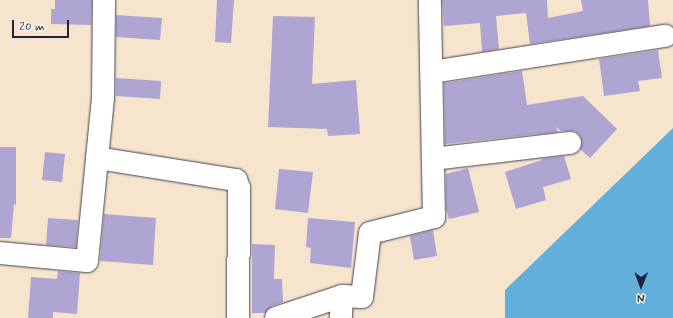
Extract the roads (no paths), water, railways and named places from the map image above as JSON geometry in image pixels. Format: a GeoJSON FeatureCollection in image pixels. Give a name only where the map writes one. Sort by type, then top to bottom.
{"type":"FeatureCollection","features":[{"type":"Feature","properties":{"kind":"street"},"geometry":{"type":"LineString","coordinates":[[0,253],[87,261],[103,98],[104,0]]}},
{"type":"Feature","properties":{"kind":"street"},"geometry":{"type":"LineString","coordinates":[[276,318],[342,296],[362,297],[370,233],[434,217],[430,0]]}},
{"type":"Feature","properties":{"kind":"street"},"geometry":{"type":"LineString","coordinates":[[432,72],[666,36]]}},
{"type":"Feature","properties":{"kind":"street"},"geometry":{"type":"LineString","coordinates":[[433,159],[570,144]]}},
{"type":"Feature","properties":{"kind":"street"},"geometry":{"type":"LineString","coordinates":[[97,158],[236,180],[239,188],[238,318]]}},
{"type":"Feature","properties":{"kind":"street"},"geometry":{"type":"LineString","coordinates":[[340,318],[342,296]]}},
{"type":"Feature","properties":{"kind":"water"},"geometry":{"type":"Polygon","coordinates":[[[673,128],[673,318],[505,318],[505,290],[673,128]]]}}]}
